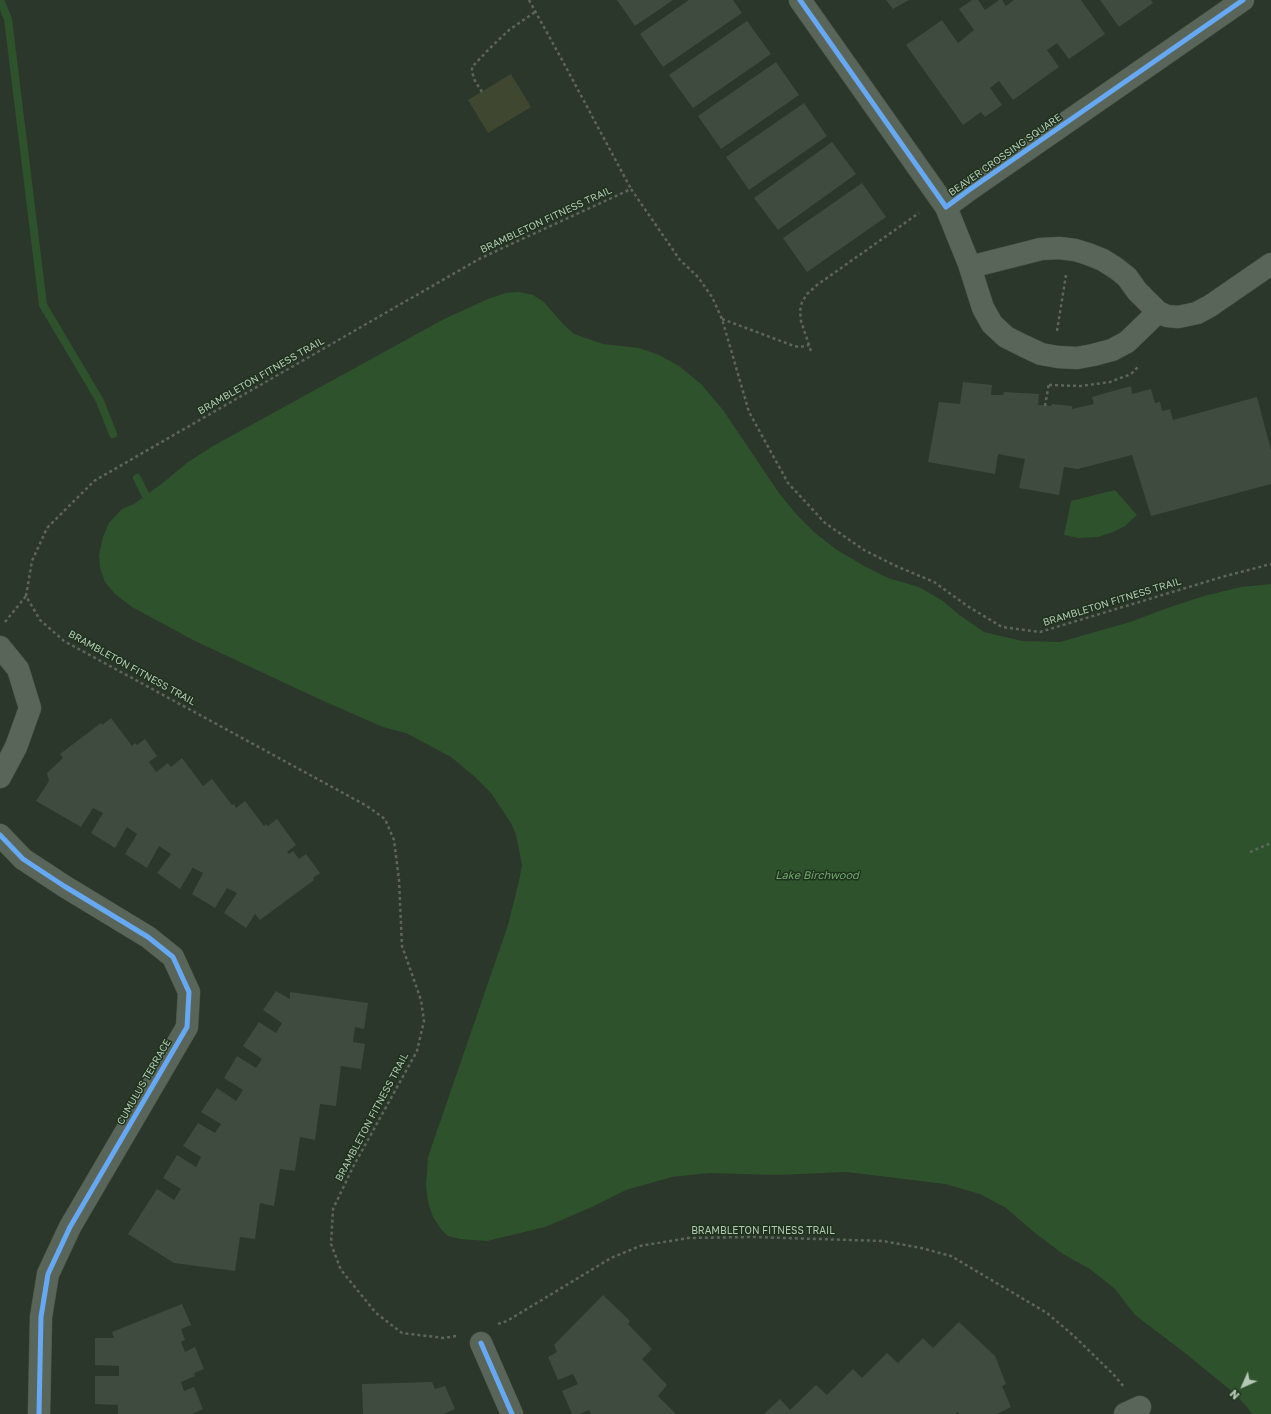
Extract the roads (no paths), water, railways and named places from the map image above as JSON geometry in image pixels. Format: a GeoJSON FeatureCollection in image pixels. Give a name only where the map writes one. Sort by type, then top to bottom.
{"type":"FeatureCollection","features":[{"type":"Feature","properties":{"kind":"street","name":"BEAVER CROSSING SQUARE"},"geometry":{"type":"LineString","coordinates":[[800,0],[946,207],[1243,0]]}},
{"type":"Feature","properties":{"kind":"street"},"geometry":{"type":"LineString","coordinates":[[946,207],[970,267],[983,308],[992,324],[1006,337],[1024,346],[1042,354],[1058,357],[1076,358],[1093,355],[1112,350],[1127,342],[1158,312]]}},
{"type":"Feature","properties":{"kind":"street"},"geometry":{"type":"LineString","coordinates":[[970,267],[1041,250],[1060,248],[1075,250],[1103,260],[1117,269],[1127,277],[1137,291],[1158,312],[1167,316],[1178,317],[1197,313],[1210,306],[1271,264]]}},
{"type":"Feature","properties":{"kind":"street"},"geometry":{"type":"LineString","coordinates":[[0,647],[18,669],[30,708],[16,747],[0,777]]}},
{"type":"Feature","properties":{"kind":"street","name":"CUMULUS TERRACE"},"geometry":{"type":"LineString","coordinates":[[0,835],[24,859],[64,886],[148,937],[173,957],[189,992],[187,1027],[70,1226],[48,1274],[41,1316],[39,1414]]}},
{"type":"Feature","properties":{"kind":"street"},"geometry":{"type":"LineString","coordinates":[[481,1343],[512,1414]]}},
{"type":"Feature","properties":{"kind":"water","name":"Lake Birchwood"},"geometry":{"type":"Polygon","coordinates":[[[519,292],[533,295],[544,302],[574,334],[603,344],[639,348],[659,355],[679,366],[701,384],[723,410],[779,493],[796,514],[815,533],[837,550],[866,567],[888,578],[919,587],[943,601],[958,614],[984,632],[1022,641],[1060,642],[1130,622],[1204,596],[1241,587],[1271,584],[1271,1414],[1252,1414],[1234,1393],[1135,1315],[1115,1289],[1090,1269],[1063,1254],[1035,1233],[1006,1208],[980,1194],[945,1184],[847,1172],[777,1175],[709,1173],[672,1177],[626,1190],[592,1207],[545,1227],[487,1241],[460,1239],[448,1236],[441,1229],[433,1217],[428,1202],[426,1186],[428,1157],[508,925],[519,881],[522,865],[516,835],[511,823],[491,793],[451,757],[406,733],[383,727],[195,641],[132,607],[115,594],[105,582],[100,568],[99,555],[103,537],[109,523],[122,509],[134,504],[188,462],[213,446],[444,319],[488,299],[506,293],[519,292]]]}},
{"type":"Feature","properties":{"kind":"water"},"geometry":{"type":"Polygon","coordinates":[[[1115,490],[1137,515],[1125,526],[1098,537],[1078,538],[1064,535],[1071,501],[1115,490]]]}},
{"type":"Feature","properties":{"kind":"waterway"},"geometry":{"type":"LineString","coordinates":[[0,0],[8,19],[43,305],[100,401],[113,434]]}},
{"type":"Feature","properties":{"kind":"waterway"},"geometry":{"type":"LineString","coordinates":[[137,478],[146,496],[154,501]]}}]}
